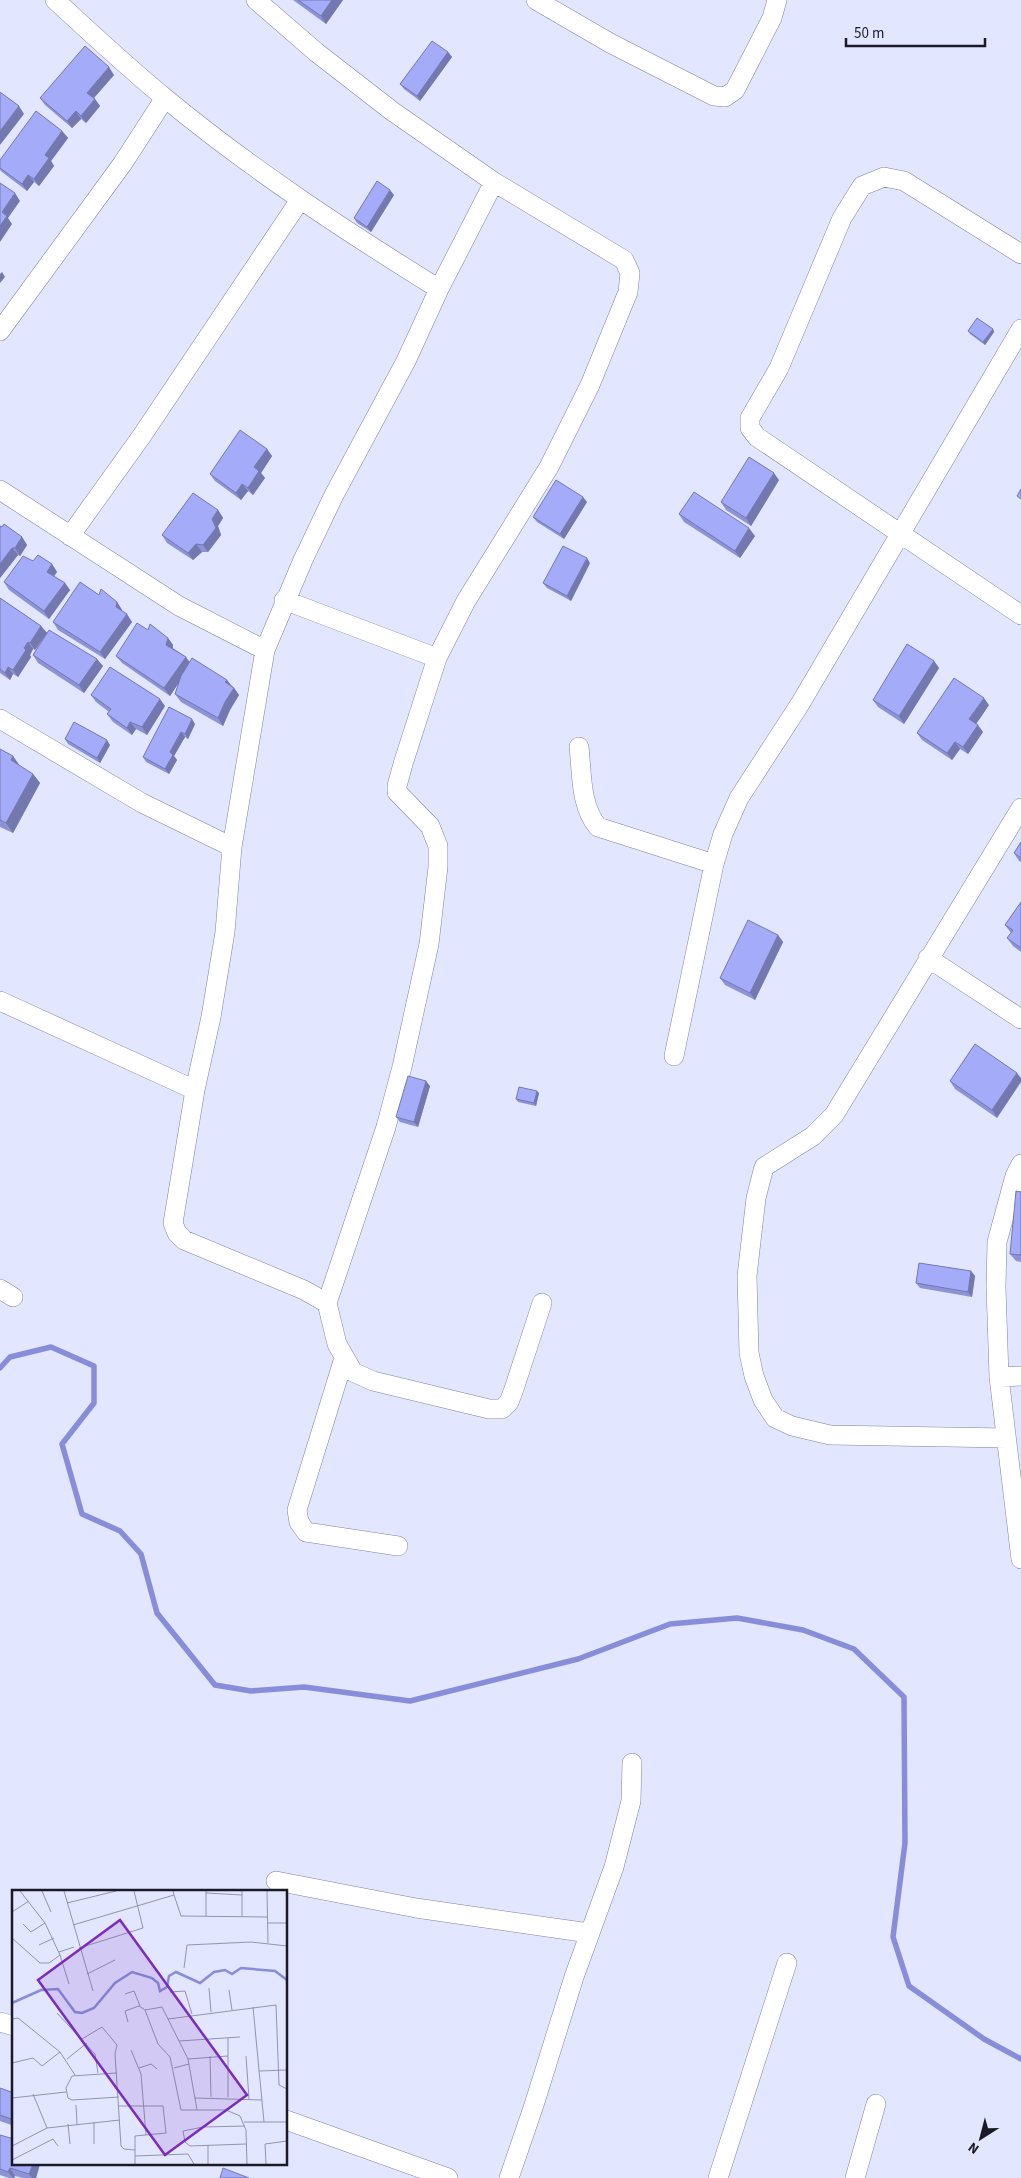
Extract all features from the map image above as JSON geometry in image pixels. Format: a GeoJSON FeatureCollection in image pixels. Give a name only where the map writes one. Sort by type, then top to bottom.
{"type":"FeatureCollection","features":[{"type":"Feature","properties":{"kind":"street"},"geometry":{"type":"LineString","coordinates":[[54,0],[165,98],[300,200],[439,289]]}},
{"type":"Feature","properties":{"kind":"street"},"geometry":{"type":"LineString","coordinates":[[256,0],[316,52],[392,111],[494,182],[624,260],[630,273],[628,292],[590,385],[549,467],[466,600],[437,658],[397,786],[400,796],[430,826],[438,846],[438,867],[429,944],[402,1067],[386,1127],[327,1303],[337,1344],[353,1372],[373,1381],[489,1409],[502,1409],[509,1402],[514,1390],[542,1302]]}},
{"type":"Feature","properties":{"kind":"street"},"geometry":{"type":"LineString","coordinates":[[536,0],[610,43],[714,96],[725,97],[735,90],[772,18],[777,0]]}},
{"type":"Feature","properties":{"kind":"street"},"geometry":{"type":"LineString","coordinates":[[0,331],[123,163],[165,98]]}},
{"type":"Feature","properties":{"kind":"street"},"geometry":{"type":"LineString","coordinates":[[1021,254],[904,181],[884,177],[862,186],[842,218],[779,368],[750,418],[750,428],[757,437],[828,487],[902,533],[1021,615]]}},
{"type":"Feature","properties":{"kind":"street"},"geometry":{"type":"LineString","coordinates":[[327,1303],[304,1290],[184,1240],[177,1233],[173,1223],[195,1090],[211,1017],[225,932],[232,847],[265,650],[284,600],[334,496],[406,361],[439,289],[494,182]]}},
{"type":"Feature","properties":{"kind":"street"},"geometry":{"type":"LineString","coordinates":[[70,536],[141,437],[300,200]]}},
{"type":"Feature","properties":{"kind":"street"},"geometry":{"type":"LineString","coordinates":[[674,1056],[714,864],[723,834],[739,798],[800,704],[1021,329]]}},
{"type":"Feature","properties":{"kind":"street"},"geometry":{"type":"LineString","coordinates":[[0,490],[179,606],[265,650]]}},
{"type":"Feature","properties":{"kind":"street"},"geometry":{"type":"LineString","coordinates":[[284,600],[437,658]]}},
{"type":"Feature","properties":{"kind":"street"},"geometry":{"type":"LineString","coordinates":[[0,719],[142,803],[232,847]]}},
{"type":"Feature","properties":{"kind":"street"},"geometry":{"type":"LineString","coordinates":[[579,747],[585,800],[591,819],[598,827],[714,864]]}},
{"type":"Feature","properties":{"kind":"street"},"geometry":{"type":"LineString","coordinates":[[1006,1438],[830,1435],[792,1426],[776,1418],[763,1400],[749,1354],[747,1276],[756,1198],[764,1167],[813,1136],[834,1115],[1021,808]]}},
{"type":"Feature","properties":{"kind":"street"},"geometry":{"type":"LineString","coordinates":[[928,958],[1021,1018]]}},
{"type":"Feature","properties":{"kind":"street"},"geometry":{"type":"LineString","coordinates":[[0,1001],[195,1090]]}},
{"type":"Feature","properties":{"kind":"street"},"geometry":{"type":"LineString","coordinates":[[1021,1164],[1015,1176],[997,1242],[999,1377],[1021,1559]]}},
{"type":"Feature","properties":{"kind":"street"},"geometry":{"type":"LineString","coordinates":[[344,1358],[297,1510],[299,1522],[306,1532],[398,1546]]}},
{"type":"Feature","properties":{"kind":"street"},"geometry":{"type":"LineString","coordinates":[[999,1377],[1021,1376]]}},
{"type":"Feature","properties":{"kind":"street"},"geometry":{"type":"LineString","coordinates":[[509,2178],[590,1933],[614,1867],[631,1801],[632,1763]]}},
{"type":"Feature","properties":{"kind":"street"},"geometry":{"type":"LineString","coordinates":[[276,1881],[416,1908],[590,1933]]}},
{"type":"Feature","properties":{"kind":"street"},"geometry":{"type":"LineString","coordinates":[[718,2178],[788,1963]]}},
{"type":"Feature","properties":{"kind":"street"},"geometry":{"type":"LineString","coordinates":[[855,2178],[876,2104]]}},
{"type":"Feature","properties":{"kind":"street"},"geometry":{"type":"LineString","coordinates":[[288,2121],[448,2178]]}},
{"type":"Feature","properties":{"kind":"building"},"geometry":{"type":"Polygon","coordinates":[[[298,0],[332,0],[321,16],[298,0]]]}},
{"type":"Feature","properties":{"kind":"building"},"geometry":{"type":"Polygon","coordinates":[[[432,41],[448,52],[417,96],[400,84],[432,41]]]}},
{"type":"Feature","properties":{"kind":"building"},"geometry":{"type":"Polygon","coordinates":[[[85,46],[109,67],[87,93],[95,99],[81,116],[76,111],[67,121],[40,98],[85,46]]]}},
{"type":"Feature","properties":{"kind":"building"},"geometry":{"type":"Polygon","coordinates":[[[0,92],[19,106],[0,131],[0,92]]]}},
{"type":"Feature","properties":{"kind":"building"},"geometry":{"type":"Polygon","coordinates":[[[36,111],[62,131],[45,155],[49,158],[34,179],[28,175],[22,184],[0,168],[0,160],[36,111]]]}},
{"type":"Feature","properties":{"kind":"building"},"geometry":{"type":"Polygon","coordinates":[[[377,181],[390,190],[367,227],[354,218],[377,181]]]}},
{"type":"Feature","properties":{"kind":"building"},"geometry":{"type":"Polygon","coordinates":[[[0,183],[15,193],[2,212],[7,216],[0,226],[0,183]]]}},
{"type":"Feature","properties":{"kind":"building"},"geometry":{"type":"Polygon","coordinates":[[[977,318],[993,329],[983,342],[968,331],[977,318]]]}},
{"type":"Feature","properties":{"kind":"building"},"geometry":{"type":"Polygon","coordinates":[[[240,430],[267,449],[254,467],[259,471],[248,488],[242,484],[236,493],[210,474],[240,430]]]}},
{"type":"Feature","properties":{"kind":"building"},"geometry":{"type":"Polygon","coordinates":[[[749,457],[774,473],[746,518],[721,502],[749,457]]]}},
{"type":"Feature","properties":{"kind":"building"},"geometry":{"type":"Polygon","coordinates":[[[556,480],[583,497],[560,534],[533,517],[556,480]]]}},
{"type":"Feature","properties":{"kind":"building"},"geometry":{"type":"Polygon","coordinates":[[[1021,489],[1021,499],[1017,496],[1021,489]]]}},
{"type":"Feature","properties":{"kind":"building"},"geometry":{"type":"Polygon","coordinates":[[[694,492],[749,528],[735,551],[679,514],[694,492]]]}},
{"type":"Feature","properties":{"kind":"building"},"geometry":{"type":"Polygon","coordinates":[[[193,493],[218,510],[212,519],[216,528],[203,545],[196,544],[188,553],[162,535],[193,493]]]}},
{"type":"Feature","properties":{"kind":"building"},"geometry":{"type":"Polygon","coordinates":[[[4,524],[22,537],[15,548],[12,548],[0,564],[0,526],[2,527],[4,524]]]}},
{"type":"Feature","properties":{"kind":"building"},"geometry":{"type":"Polygon","coordinates":[[[563,546],[587,558],[567,596],[543,583],[563,546]]]}},
{"type":"Feature","properties":{"kind":"building"},"geometry":{"type":"Polygon","coordinates":[[[38,555],[52,564],[47,572],[65,583],[44,611],[4,582],[23,556],[33,561],[38,555]]]}},
{"type":"Feature","properties":{"kind":"building"},"geometry":{"type":"Polygon","coordinates":[[[80,582],[99,595],[101,589],[117,602],[116,607],[127,614],[100,652],[53,622],[80,582]]]}},
{"type":"Feature","properties":{"kind":"building"},"geometry":{"type":"Polygon","coordinates":[[[0,598],[41,626],[30,643],[28,642],[24,648],[26,650],[13,670],[8,667],[5,673],[0,669],[0,598]]]}},
{"type":"Feature","properties":{"kind":"building"},"geometry":{"type":"Polygon","coordinates":[[[137,623],[148,630],[150,624],[168,638],[166,645],[186,657],[164,688],[116,656],[137,623]]]}},
{"type":"Feature","properties":{"kind":"building"},"geometry":{"type":"Polygon","coordinates":[[[49,630],[97,659],[79,685],[33,655],[49,630]]]}},
{"type":"Feature","properties":{"kind":"building"},"geometry":{"type":"Polygon","coordinates":[[[907,644],[934,661],[899,716],[873,700],[907,644]]]}},
{"type":"Feature","properties":{"kind":"building"},"geometry":{"type":"Polygon","coordinates":[[[192,658],[227,680],[225,682],[234,688],[218,718],[175,694],[181,676],[192,658]]]}},
{"type":"Feature","properties":{"kind":"building"},"geometry":{"type":"Polygon","coordinates":[[[110,667],[160,699],[142,727],[130,722],[127,728],[107,714],[111,709],[91,695],[110,667]]]}},
{"type":"Feature","properties":{"kind":"building"},"geometry":{"type":"Polygon","coordinates":[[[954,678],[984,698],[969,719],[978,725],[963,747],[955,742],[947,753],[917,733],[954,678]]]}},
{"type":"Feature","properties":{"kind":"building"},"geometry":{"type":"Polygon","coordinates":[[[169,707],[192,719],[185,734],[181,732],[170,752],[173,755],[165,769],[143,757],[169,707]]]}},
{"type":"Feature","properties":{"kind":"building"},"geometry":{"type":"Polygon","coordinates":[[[74,722],[107,740],[97,758],[65,739],[74,722]]]}},
{"type":"Feature","properties":{"kind":"building"},"geometry":{"type":"Polygon","coordinates":[[[0,749],[13,756],[11,760],[33,774],[6,823],[0,820],[0,749]]]}},
{"type":"Feature","properties":{"kind":"building"},"geometry":{"type":"Polygon","coordinates":[[[1021,842],[1021,858],[1014,853],[1021,842]]]}},
{"type":"Feature","properties":{"kind":"building"},"geometry":{"type":"Polygon","coordinates":[[[1021,902],[1021,948],[1007,938],[1013,930],[1005,925],[1021,902]]]}},
{"type":"Feature","properties":{"kind":"building"},"geometry":{"type":"Polygon","coordinates":[[[748,920],[778,935],[750,993],[720,978],[748,920]]]}},
{"type":"Feature","properties":{"kind":"building"},"geometry":{"type":"Polygon","coordinates":[[[975,1044],[1017,1073],[992,1110],[950,1081],[975,1044]]]}},
{"type":"Feature","properties":{"kind":"building"},"geometry":{"type":"Polygon","coordinates":[[[408,1076],[426,1081],[414,1122],[396,1117],[408,1076]]]}},
{"type":"Feature","properties":{"kind":"building"},"geometry":{"type":"Polygon","coordinates":[[[519,1087],[537,1091],[534,1103],[516,1099],[519,1087]]]}},
{"type":"Feature","properties":{"kind":"building"},"geometry":{"type":"Polygon","coordinates":[[[1016,1191],[1021,1192],[1021,1255],[1010,1254],[1016,1191]]]}},
{"type":"Feature","properties":{"kind":"building"},"geometry":{"type":"Polygon","coordinates":[[[919,1263],[971,1271],[968,1292],[916,1283],[919,1263]]]}},
{"type":"Feature","properties":{"kind":"building"},"geometry":{"type":"Polygon","coordinates":[[[0,2088],[12,2092],[12,2119],[0,2115],[0,2088]]]}},
{"type":"Feature","properties":{"kind":"building"},"geometry":{"type":"Polygon","coordinates":[[[0,2135],[12,2138],[12,2166],[32,2166],[29,2174],[10,2168],[8,2172],[0,2169],[0,2135]]]}},
{"type":"Feature","properties":{"kind":"building"},"geometry":{"type":"Polygon","coordinates":[[[223,2168],[249,2178],[220,2178],[223,2168]]]}},
{"type":"Feature","properties":{"kind":"waterway"},"geometry":{"type":"LineString","coordinates":[[0,1368],[10,1357],[51,1347],[94,1366],[94,1403],[62,1444],[82,1514],[120,1531],[141,1554],[157,1613],[215,1685],[251,1691],[304,1687],[410,1701],[578,1659],[670,1624],[737,1618],[803,1630],[854,1649],[904,1697],[905,1843],[893,1937],[909,1986],[984,2039],[1021,2059]]}}]}
